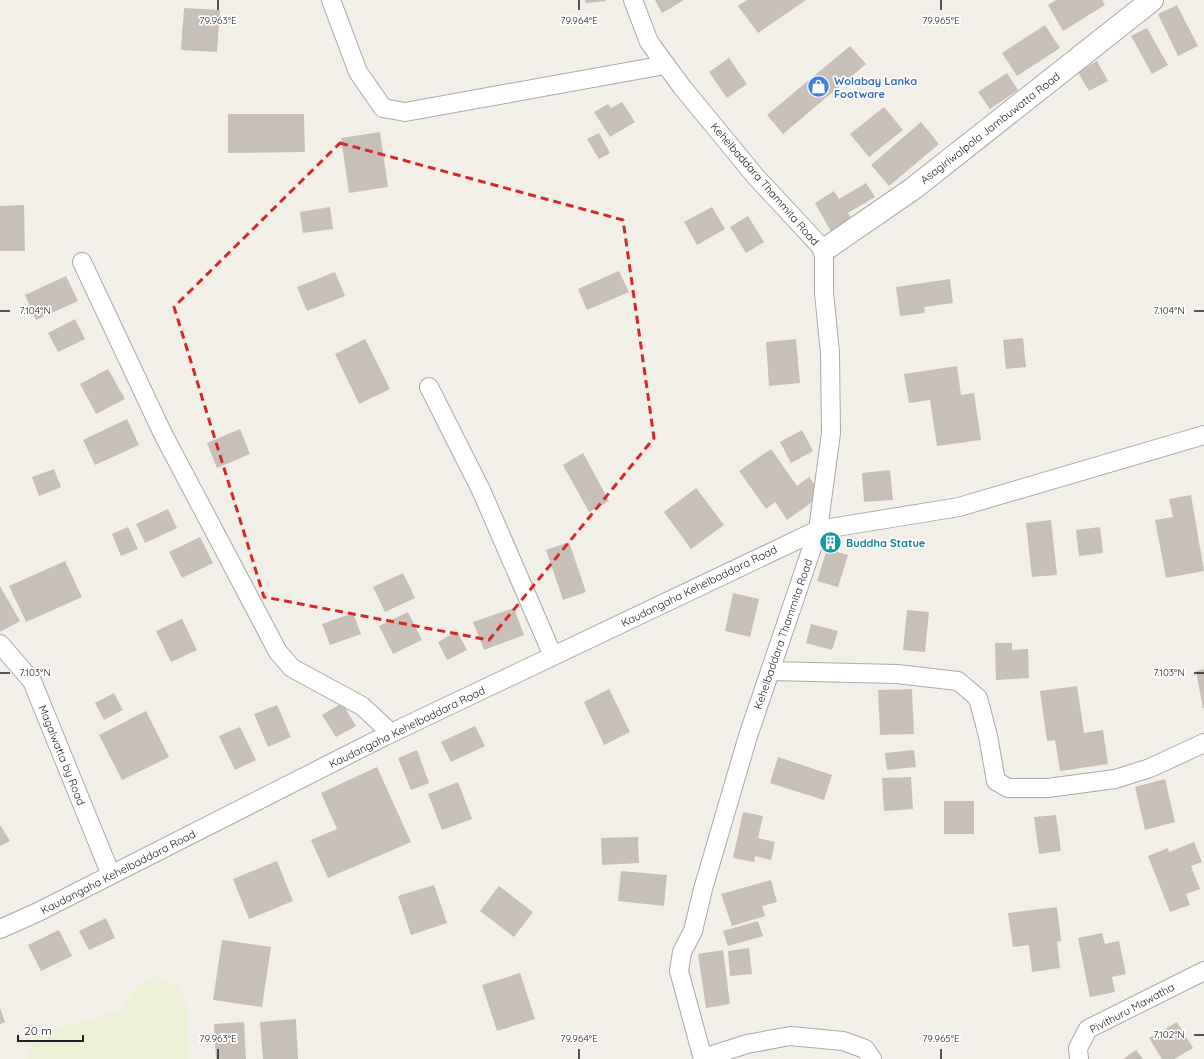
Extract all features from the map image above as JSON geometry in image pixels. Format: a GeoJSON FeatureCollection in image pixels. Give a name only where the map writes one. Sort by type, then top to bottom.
{"type":"FeatureCollection","features":[{"type":"Feature","properties":{"kind":"street"},"geometry":{"type":"LineString","coordinates":[[331,0],[358,72],[383,108],[406,112],[665,65]]}},
{"type":"Feature","properties":{"kind":"street","name":"Kehelbaddara Thammita Road"},"geometry":{"type":"LineString","coordinates":[[633,0],[649,42],[665,65],[756,177],[824,250],[824,293],[830,353],[831,433],[818,530],[748,736],[692,931],[682,952],[679,971],[703,1059]]}},
{"type":"Feature","properties":{"kind":"street","name":"Asagiriwalpola Jambuwatta Road"},"geometry":{"type":"LineString","coordinates":[[824,250],[914,188],[1152,0]]}},
{"type":"Feature","properties":{"kind":"street"},"geometry":{"type":"LineString","coordinates":[[82,262],[162,434],[278,652],[292,668],[362,706],[391,734]]}},
{"type":"Feature","properties":{"kind":"street"},"geometry":{"type":"LineString","coordinates":[[429,387],[481,490],[553,656]]}},
{"type":"Feature","properties":{"kind":"street","name":"Kaudangaha Kehelbaddara Road"},"geometry":{"type":"LineString","coordinates":[[0,929],[111,875],[391,734],[818,530],[959,507],[1204,435]]}},
{"type":"Feature","properties":{"kind":"street","name":"Magalwatta by Road"},"geometry":{"type":"LineString","coordinates":[[0,644],[32,681],[111,875]]}},
{"type":"Feature","properties":{"kind":"street"},"geometry":{"type":"LineString","coordinates":[[771,671],[898,674],[958,681],[978,698],[988,736],[996,781],[1008,788],[1048,788],[1116,779],[1150,768],[1204,743]]}},
{"type":"Feature","properties":{"kind":"street","name":"Pivithuru Mawatha"},"geometry":{"type":"LineString","coordinates":[[1079,1059],[1078,1048],[1088,1029],[1204,971]]}},
{"type":"Feature","properties":{"kind":"street"},"geometry":{"type":"LineString","coordinates":[[703,1059],[747,1044],[790,1036],[843,1041],[865,1049],[872,1059]]}},
{"type":"Feature","properties":{"kind":"highlighted area"},"geometry":{"type":"Polygon","coordinates":[[[340,143],[623,220],[654,438],[489,640],[264,597],[174,307],[340,143]]]}},
{"type":"Feature","properties":{"kind":"green space"},"geometry":{"type":"Polygon","coordinates":[[[154,977],[177,985],[186,1003],[190,1059],[26,1059],[40,1032],[122,1010],[138,984],[154,977]]]}},
{"type":"Feature","properties":{"kind":"building"},"geometry":{"type":"Polygon","coordinates":[[[585,0],[606,0],[606,1],[586,3],[585,0]]]}},
{"type":"Feature","properties":{"kind":"building"},"geometry":{"type":"Polygon","coordinates":[[[655,0],[684,0],[662,13],[655,0]]]}},
{"type":"Feature","properties":{"kind":"building"},"geometry":{"type":"Polygon","coordinates":[[[747,0],[806,0],[758,33],[738,6],[747,0]]]}},
{"type":"Feature","properties":{"kind":"building"},"geometry":{"type":"Polygon","coordinates":[[[1056,0],[1102,0],[1105,5],[1063,31],[1048,5],[1056,0]]]}},
{"type":"Feature","properties":{"kind":"building"},"geometry":{"type":"Polygon","coordinates":[[[1177,5],[1198,46],[1178,56],[1158,14],[1177,5]]]}},
{"type":"Feature","properties":{"kind":"building"},"geometry":{"type":"Polygon","coordinates":[[[184,8],[220,10],[217,52],[181,50],[184,8]]]}},
{"type":"Feature","properties":{"kind":"building"},"geometry":{"type":"Polygon","coordinates":[[[1045,25],[1060,48],[1017,76],[1002,53],[1045,25]]]}},
{"type":"Feature","properties":{"kind":"building"},"geometry":{"type":"Polygon","coordinates":[[[1147,28],[1168,65],[1152,74],[1131,36],[1147,28]]]}},
{"type":"Feature","properties":{"kind":"building","name":"Wolabay Lanka Footware"},"geometry":{"type":"Polygon","coordinates":[[[850,46],[866,64],[783,134],[767,115],[850,46]]]}},
{"type":"Feature","properties":{"kind":"building"},"geometry":{"type":"Polygon","coordinates":[[[729,58],[747,84],[727,98],[709,72],[729,58]]]}},
{"type":"Feature","properties":{"kind":"building"},"geometry":{"type":"Polygon","coordinates":[[[1097,61],[1108,81],[1089,91],[1078,72],[1097,61]]]}},
{"type":"Feature","properties":{"kind":"building"},"geometry":{"type":"Polygon","coordinates":[[[1007,73],[1018,90],[990,109],[978,92],[1007,73]]]}},
{"type":"Feature","properties":{"kind":"building"},"geometry":{"type":"Polygon","coordinates":[[[622,102],[635,122],[610,137],[594,112],[608,104],[611,108],[622,102]]]}},
{"type":"Feature","properties":{"kind":"building"},"geometry":{"type":"Polygon","coordinates":[[[884,107],[903,130],[869,157],[850,134],[884,107]]]}},
{"type":"Feature","properties":{"kind":"building"},"geometry":{"type":"Polygon","coordinates":[[[228,114],[304,114],[305,152],[228,153],[228,114]]]}},
{"type":"Feature","properties":{"kind":"building"},"geometry":{"type":"Polygon","coordinates":[[[921,122],[939,144],[889,186],[871,165],[921,122]]]}},
{"type":"Feature","properties":{"kind":"building"},"geometry":{"type":"Polygon","coordinates":[[[380,132],[388,187],[349,193],[341,138],[380,132]]]}},
{"type":"Feature","properties":{"kind":"building"},"geometry":{"type":"Polygon","coordinates":[[[599,133],[610,153],[599,159],[587,139],[599,133]]]}},
{"type":"Feature","properties":{"kind":"building"},"geometry":{"type":"Polygon","coordinates":[[[866,183],[875,197],[848,213],[853,221],[832,233],[815,203],[834,191],[839,199],[866,183]]]}},
{"type":"Feature","properties":{"kind":"building"},"geometry":{"type":"Polygon","coordinates":[[[24,205],[25,251],[0,251],[0,206],[24,205]]]}},
{"type":"Feature","properties":{"kind":"building"},"geometry":{"type":"Polygon","coordinates":[[[330,207],[333,229],[303,233],[300,212],[330,207]]]}},
{"type":"Feature","properties":{"kind":"building"},"geometry":{"type":"Polygon","coordinates":[[[712,207],[725,229],[697,245],[684,222],[712,207]]]}},
{"type":"Feature","properties":{"kind":"building"},"geometry":{"type":"Polygon","coordinates":[[[748,216],[764,242],[746,253],[730,227],[748,216]]]}},
{"type":"Feature","properties":{"kind":"building"},"geometry":{"type":"Polygon","coordinates":[[[619,271],[629,292],[587,310],[578,289],[619,271]]]}},
{"type":"Feature","properties":{"kind":"building"},"geometry":{"type":"Polygon","coordinates":[[[335,272],[345,296],[307,311],[297,287],[335,272]]]}},
{"type":"Feature","properties":{"kind":"building"},"geometry":{"type":"Polygon","coordinates":[[[66,276],[78,301],[36,320],[25,295],[66,276]]]}},
{"type":"Feature","properties":{"kind":"building"},"geometry":{"type":"Polygon","coordinates":[[[950,279],[953,303],[924,307],[925,313],[900,316],[896,287],[950,279]]]}},
{"type":"Feature","properties":{"kind":"building"},"geometry":{"type":"Polygon","coordinates":[[[75,319],[85,339],[58,352],[48,333],[75,319]]]}},
{"type":"Feature","properties":{"kind":"building"},"geometry":{"type":"Polygon","coordinates":[[[1023,338],[1026,367],[1006,369],[1003,340],[1023,338]]]}},
{"type":"Feature","properties":{"kind":"building"},"geometry":{"type":"Polygon","coordinates":[[[365,339],[390,389],[359,404],[335,354],[365,339]]]}},
{"type":"Feature","properties":{"kind":"building"},"geometry":{"type":"Polygon","coordinates":[[[796,339],[800,383],[769,386],[766,342],[796,339]]]}},
{"type":"Feature","properties":{"kind":"building"},"geometry":{"type":"Polygon","coordinates":[[[957,366],[961,395],[974,393],[981,440],[937,446],[930,400],[909,403],[904,374],[957,366]]]}},
{"type":"Feature","properties":{"kind":"building"},"geometry":{"type":"Polygon","coordinates":[[[108,369],[125,399],[96,414],[80,384],[108,369]]]}},
{"type":"Feature","properties":{"kind":"building"},"geometry":{"type":"Polygon","coordinates":[[[127,419],[139,445],[95,465],[83,440],[127,419]]]}},
{"type":"Feature","properties":{"kind":"building"},"geometry":{"type":"Polygon","coordinates":[[[240,429],[250,454],[217,468],[207,443],[240,429]]]}},
{"type":"Feature","properties":{"kind":"building"},"geometry":{"type":"Polygon","coordinates":[[[802,430],[813,451],[791,463],[780,442],[802,430]]]}},
{"type":"Feature","properties":{"kind":"building"},"geometry":{"type":"Polygon","coordinates":[[[771,449],[797,486],[809,477],[822,495],[787,520],[775,502],[766,509],[739,471],[771,449]]]}},
{"type":"Feature","properties":{"kind":"building"},"geometry":{"type":"Polygon","coordinates":[[[583,453],[609,501],[589,512],[563,465],[583,453]]]}},
{"type":"Feature","properties":{"kind":"building"},"geometry":{"type":"Polygon","coordinates":[[[54,469],[61,487],[39,496],[32,477],[54,469]]]}},
{"type":"Feature","properties":{"kind":"building"},"geometry":{"type":"Polygon","coordinates":[[[890,470],[893,500],[864,502],[862,473],[890,470]]]}},
{"type":"Feature","properties":{"kind":"building"},"geometry":{"type":"Polygon","coordinates":[[[696,488],[724,525],[691,549],[664,512],[696,488]]]}},
{"type":"Feature","properties":{"kind":"building"},"geometry":{"type":"Polygon","coordinates":[[[1191,495],[1204,571],[1166,578],[1155,520],[1173,517],[1169,499],[1191,495]]]}},
{"type":"Feature","properties":{"kind":"building"},"geometry":{"type":"Polygon","coordinates":[[[168,509],[177,528],[145,543],[136,524],[168,509]]]}},
{"type":"Feature","properties":{"kind":"building"},"geometry":{"type":"Polygon","coordinates":[[[1051,520],[1057,575],[1032,577],[1026,523],[1051,520]]]}},
{"type":"Feature","properties":{"kind":"building"},"geometry":{"type":"Polygon","coordinates":[[[128,527],[138,549],[121,556],[112,534],[128,527]]]}},
{"type":"Feature","properties":{"kind":"building"},"geometry":{"type":"Polygon","coordinates":[[[1100,527],[1103,553],[1079,556],[1076,530],[1100,527]]]}},
{"type":"Feature","properties":{"kind":"building"},"geometry":{"type":"Polygon","coordinates":[[[200,537],[213,563],[182,578],[169,552],[200,537]]]}},
{"type":"Feature","properties":{"kind":"building","name":"Buddha Statue"},"geometry":{"type":"Polygon","coordinates":[[[830,538],[836,542],[832,547],[826,543],[830,538]]]}},
{"type":"Feature","properties":{"kind":"building"},"geometry":{"type":"Polygon","coordinates":[[[569,542],[586,592],[563,600],[546,550],[569,542]]]}},
{"type":"Feature","properties":{"kind":"building"},"geometry":{"type":"Polygon","coordinates":[[[827,549],[848,555],[838,587],[817,581],[827,549]]]}},
{"type":"Feature","properties":{"kind":"building"},"geometry":{"type":"Polygon","coordinates":[[[65,561],[82,597],[26,622],[9,586],[65,561]]]}},
{"type":"Feature","properties":{"kind":"building"},"geometry":{"type":"Polygon","coordinates":[[[403,573],[415,598],[385,612],[373,587],[403,573]]]}},
{"type":"Feature","properties":{"kind":"building"},"geometry":{"type":"Polygon","coordinates":[[[0,586],[20,621],[0,632],[0,586]]]}},
{"type":"Feature","properties":{"kind":"building"},"geometry":{"type":"Polygon","coordinates":[[[733,593],[759,599],[750,637],[725,631],[733,593]]]}},
{"type":"Feature","properties":{"kind":"building"},"geometry":{"type":"Polygon","coordinates":[[[514,608],[524,635],[484,650],[473,622],[514,608]]]}},
{"type":"Feature","properties":{"kind":"building"},"geometry":{"type":"Polygon","coordinates":[[[907,610],[929,612],[925,652],[903,650],[907,610]]]}},
{"type":"Feature","properties":{"kind":"building"},"geometry":{"type":"Polygon","coordinates":[[[408,612],[422,640],[393,654],[379,626],[408,612]]]}},
{"type":"Feature","properties":{"kind":"building"},"geometry":{"type":"Polygon","coordinates":[[[353,613],[361,634],[330,645],[322,624],[353,613]]]}},
{"type":"Feature","properties":{"kind":"building"},"geometry":{"type":"Polygon","coordinates":[[[182,619],[197,650],[171,662],[156,631],[182,619]]]}},
{"type":"Feature","properties":{"kind":"building"},"geometry":{"type":"Polygon","coordinates":[[[811,624],[838,631],[832,650],[806,643],[811,624]]]}},
{"type":"Feature","properties":{"kind":"building"},"geometry":{"type":"Polygon","coordinates":[[[457,631],[467,650],[447,660],[438,642],[457,631]]]}},
{"type":"Feature","properties":{"kind":"building"},"geometry":{"type":"Polygon","coordinates":[[[995,643],[1012,643],[1012,650],[1028,649],[1029,678],[996,680],[995,643]]]}},
{"type":"Feature","properties":{"kind":"building"},"geometry":{"type":"Polygon","coordinates":[[[1204,669],[1204,708],[1203,708],[1196,671],[1204,669]]]}},
{"type":"Feature","properties":{"kind":"building"},"geometry":{"type":"Polygon","coordinates":[[[1077,686],[1084,733],[1103,730],[1108,764],[1060,771],[1055,740],[1047,741],[1040,691],[1077,686]]]}},
{"type":"Feature","properties":{"kind":"building"},"geometry":{"type":"Polygon","coordinates":[[[609,689],[630,732],[604,745],[584,702],[609,689]]]}},
{"type":"Feature","properties":{"kind":"building"},"geometry":{"type":"Polygon","coordinates":[[[912,689],[914,734],[880,735],[878,690],[912,689]]]}},
{"type":"Feature","properties":{"kind":"building"},"geometry":{"type":"Polygon","coordinates":[[[114,693],[123,710],[104,720],[95,703],[114,693]]]}},
{"type":"Feature","properties":{"kind":"building"},"geometry":{"type":"Polygon","coordinates":[[[342,703],[356,726],[336,737],[322,715],[342,703]]]}},
{"type":"Feature","properties":{"kind":"building"},"geometry":{"type":"Polygon","coordinates":[[[277,705],[291,737],[268,747],[254,714],[277,705]]]}},
{"type":"Feature","properties":{"kind":"building"},"geometry":{"type":"Polygon","coordinates":[[[146,711],[169,757],[122,780],[99,735],[146,711]]]}},
{"type":"Feature","properties":{"kind":"building"},"geometry":{"type":"Polygon","coordinates":[[[475,726],[485,746],[451,762],[441,742],[475,726]]]}},
{"type":"Feature","properties":{"kind":"building"},"geometry":{"type":"Polygon","coordinates":[[[240,727],[256,760],[235,770],[219,736],[240,727]]]}},
{"type":"Feature","properties":{"kind":"building"},"geometry":{"type":"Polygon","coordinates":[[[417,750],[429,783],[411,790],[398,758],[417,750]]]}},
{"type":"Feature","properties":{"kind":"building"},"geometry":{"type":"Polygon","coordinates":[[[914,750],[916,767],[887,770],[885,753],[914,750]]]}},
{"type":"Feature","properties":{"kind":"building"},"geometry":{"type":"Polygon","coordinates":[[[778,757],[832,775],[824,800],[770,783],[778,757]]]}},
{"type":"Feature","properties":{"kind":"building"},"geometry":{"type":"Polygon","coordinates":[[[377,767],[411,842],[328,878],[311,840],[337,829],[321,793],[377,767]]]}},
{"type":"Feature","properties":{"kind":"building"},"geometry":{"type":"Polygon","coordinates":[[[911,777],[913,809],[884,811],[882,778],[911,777]]]}},
{"type":"Feature","properties":{"kind":"building"},"geometry":{"type":"Polygon","coordinates":[[[1165,779],[1175,822],[1145,830],[1135,787],[1165,779]]]}},
{"type":"Feature","properties":{"kind":"building"},"geometry":{"type":"Polygon","coordinates":[[[458,782],[472,819],[442,830],[428,794],[458,782]]]}},
{"type":"Feature","properties":{"kind":"building"},"geometry":{"type":"Polygon","coordinates":[[[944,801],[974,801],[974,834],[944,834],[944,801]]]}},
{"type":"Feature","properties":{"kind":"building"},"geometry":{"type":"Polygon","coordinates":[[[743,812],[763,816],[758,838],[775,842],[771,860],[755,856],[754,862],[733,858],[743,812]]]}},
{"type":"Feature","properties":{"kind":"building"},"geometry":{"type":"Polygon","coordinates":[[[1056,815],[1061,851],[1039,854],[1034,817],[1056,815]]]}},
{"type":"Feature","properties":{"kind":"building"},"geometry":{"type":"Polygon","coordinates":[[[0,825],[10,841],[0,846],[0,825]]]}},
{"type":"Feature","properties":{"kind":"building"},"geometry":{"type":"Polygon","coordinates":[[[638,837],[639,863],[602,865],[601,838],[638,837]]]}},
{"type":"Feature","properties":{"kind":"building"},"geometry":{"type":"Polygon","coordinates":[[[1194,842],[1202,862],[1191,866],[1200,889],[1186,894],[1190,905],[1170,912],[1148,856],[1168,848],[1169,852],[1194,842]]]}},
{"type":"Feature","properties":{"kind":"building"},"geometry":{"type":"Polygon","coordinates":[[[277,861],[293,901],[249,919],[233,879],[277,861]]]}},
{"type":"Feature","properties":{"kind":"building"},"geometry":{"type":"Polygon","coordinates":[[[621,871],[667,875],[664,906],[618,901],[621,871]]]}},
{"type":"Feature","properties":{"kind":"building"},"geometry":{"type":"Polygon","coordinates":[[[771,880],[777,902],[762,906],[765,916],[732,926],[721,894],[771,880]]]}},
{"type":"Feature","properties":{"kind":"building"},"geometry":{"type":"Polygon","coordinates":[[[434,885],[447,923],[411,935],[398,896],[434,885]]]}},
{"type":"Feature","properties":{"kind":"building"},"geometry":{"type":"Polygon","coordinates":[[[499,886],[533,912],[514,937],[480,911],[499,886]]]}},
{"type":"Feature","properties":{"kind":"building"},"geometry":{"type":"Polygon","coordinates":[[[1057,907],[1061,941],[1057,942],[1060,968],[1032,972],[1029,945],[1013,947],[1008,913],[1057,907]]]}},
{"type":"Feature","properties":{"kind":"building"},"geometry":{"type":"Polygon","coordinates":[[[106,918],[115,938],[89,950],[79,931],[106,918]]]}},
{"type":"Feature","properties":{"kind":"building"},"geometry":{"type":"Polygon","coordinates":[[[758,921],[763,936],[728,946],[723,931],[758,921]]]}},
{"type":"Feature","properties":{"kind":"building"},"geometry":{"type":"Polygon","coordinates":[[[59,930],[72,956],[41,971],[28,945],[59,930]]]}},
{"type":"Feature","properties":{"kind":"building"},"geometry":{"type":"Polygon","coordinates":[[[1102,933],[1105,944],[1119,941],[1126,974],[1112,977],[1115,992],[1090,997],[1078,938],[1102,933]]]}},
{"type":"Feature","properties":{"kind":"building"},"geometry":{"type":"Polygon","coordinates":[[[222,940],[271,947],[262,1007],[213,1000],[222,940]]]}},
{"type":"Feature","properties":{"kind":"building"},"geometry":{"type":"Polygon","coordinates":[[[749,948],[752,974],[730,976],[728,951],[749,948]]]}},
{"type":"Feature","properties":{"kind":"building"},"geometry":{"type":"Polygon","coordinates":[[[723,950],[730,1004],[706,1008],[698,954],[723,950]]]}},
{"type":"Feature","properties":{"kind":"building"},"geometry":{"type":"Polygon","coordinates":[[[520,973],[535,1019],[497,1031],[482,985],[520,973]]]}},
{"type":"Feature","properties":{"kind":"building"},"geometry":{"type":"Polygon","coordinates":[[[0,1008],[5,1022],[0,1024],[0,1008]]]}},
{"type":"Feature","properties":{"kind":"building"},"geometry":{"type":"Polygon","coordinates":[[[296,1019],[298,1059],[263,1059],[260,1022],[296,1019]]]}},
{"type":"Feature","properties":{"kind":"building"},"geometry":{"type":"Polygon","coordinates":[[[244,1022],[246,1059],[216,1059],[214,1024],[244,1022]]]}},
{"type":"Feature","properties":{"kind":"building"},"geometry":{"type":"Polygon","coordinates":[[[1177,1022],[1193,1048],[1174,1059],[1162,1059],[1149,1038],[1177,1022]]]}},
{"type":"Feature","properties":{"kind":"building"},"geometry":{"type":"Polygon","coordinates":[[[1136,1050],[1143,1059],[1123,1059],[1136,1050]]]}},
{"type":"Feature","properties":{"kind":"place","name":"Wolabay Lanka Footware"},"geometry":{"type":"Point","coordinates":[819,87]}},
{"type":"Feature","properties":{"kind":"place","name":"Buddha Statue"},"geometry":{"type":"Point","coordinates":[831,543]}}]}
